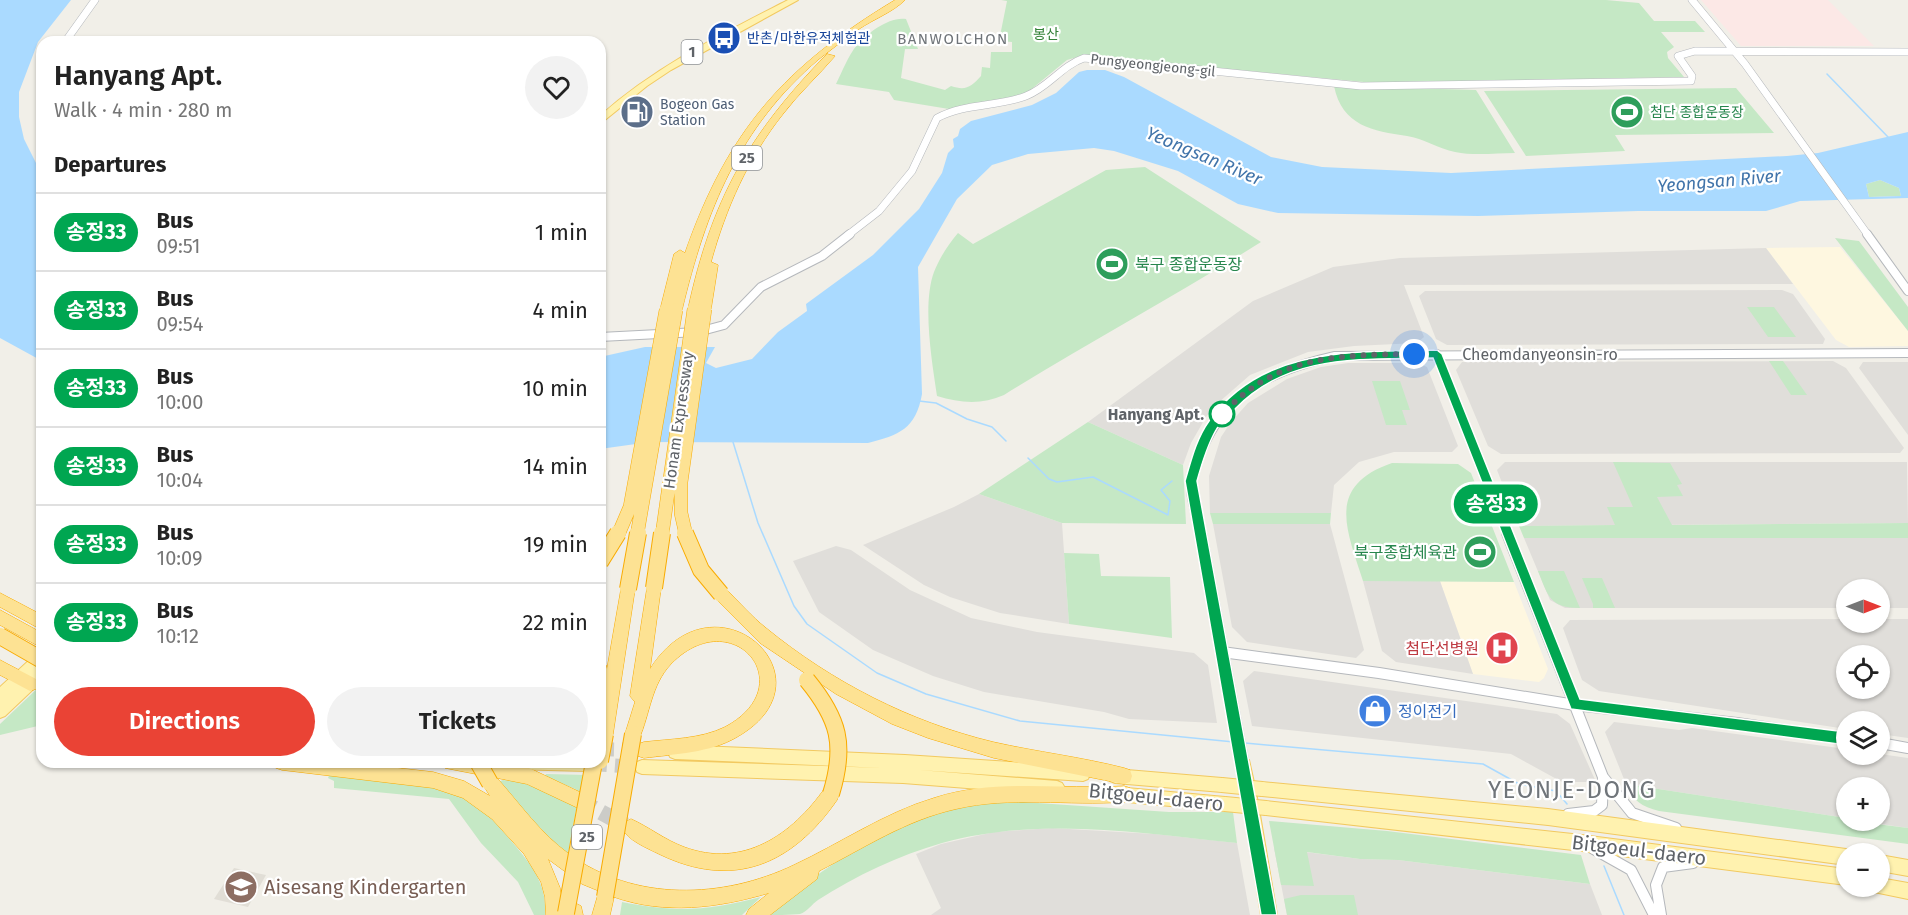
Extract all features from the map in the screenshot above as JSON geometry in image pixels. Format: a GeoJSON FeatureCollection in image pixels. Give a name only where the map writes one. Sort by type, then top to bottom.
{"type":"FeatureCollection","features":[{"type":"Feature","properties":{"kind":"highway"},"geometry":{"type":"LineString","coordinates":[[606,554],[614,543],[630,507],[671,310],[680,253],[696,213],[730,150],[803,69],[901,0]]}},
{"type":"Feature","properties":{"kind":"highway"},"geometry":{"type":"LineString","coordinates":[[890,8],[907,0]]}},
{"type":"Feature","properties":{"kind":"highway"},"geometry":{"type":"LineString","coordinates":[[631,828],[689,858],[713,862],[742,861],[768,853],[791,841],[811,823],[831,794],[839,771],[841,749],[838,729],[824,700],[721,594],[698,567],[686,542],[680,510],[681,482],[700,309],[715,249],[745,170],[795,101],[852,36],[872,19]]}},
{"type":"Feature","properties":{"kind":"highway","name":"Honam Expressway"},"geometry":{"type":"LineString","coordinates":[[601,915],[633,734],[654,588],[700,309]]}},
{"type":"Feature","properties":{"kind":"highway","name":"Honam Expressway"},"geometry":{"type":"LineString","coordinates":[[606,707],[628,589],[671,310]]}},
{"type":"Feature","properties":{"kind":"highway"},"geometry":{"type":"LineString","coordinates":[[0,598],[36,619]]}},
{"type":"Feature","properties":{"kind":"highway"},"geometry":{"type":"LineString","coordinates":[[0,617],[36,637]]}},
{"type":"Feature","properties":{"kind":"highway"},"geometry":{"type":"LineString","coordinates":[[759,632],[847,694],[928,732],[992,750],[1045,761],[1091,767],[1124,776]]}},
{"type":"Feature","properties":{"kind":"highway"},"geometry":{"type":"LineString","coordinates":[[633,734],[649,684],[661,665],[676,649],[691,640],[722,634],[738,636],[761,652],[769,681],[766,696],[746,722],[720,737],[644,750]]}},
{"type":"Feature","properties":{"kind":"highway"},"geometry":{"type":"LineString","coordinates":[[0,636],[36,655]]}},
{"type":"Feature","properties":{"kind":"highway"},"geometry":{"type":"LineString","coordinates":[[0,667],[24,681]]}},
{"type":"Feature","properties":{"kind":"highway"},"geometry":{"type":"LineString","coordinates":[[331,768],[428,780],[455,786],[476,796],[495,809],[518,833],[545,870],[567,914]]}},
{"type":"Feature","properties":{"kind":"highway"},"geometry":{"type":"LineString","coordinates":[[481,768],[490,783],[549,848],[572,867],[598,882],[651,897],[691,900],[746,893],[798,873],[895,821],[925,809],[975,797],[1007,794],[1093,798],[1124,794]]}},
{"type":"Feature","properties":{"kind":"highway"},"geometry":{"type":"LineString","coordinates":[[484,768],[529,776],[580,801]]}},
{"type":"Feature","properties":{"kind":"highway","name":"Honam Expressway"},"geometry":{"type":"LineString","coordinates":[[567,914],[595,768]]}},
{"type":"Feature","properties":{"kind":"highway"},"geometry":{"type":"LineString","coordinates":[[755,915],[851,845]]}},
{"type":"Feature","properties":{"kind":"main road","name":"1"},"geometry":{"type":"LineString","coordinates":[[606,110],[637,83],[668,62],[788,0]]}},
{"type":"Feature","properties":{"kind":"main road","name":"1"},"geometry":{"type":"LineString","coordinates":[[606,116],[639,87],[676,62],[794,0]]}},
{"type":"Feature","properties":{"kind":"main road"},"geometry":{"type":"LineString","coordinates":[[0,711],[36,666]]}},
{"type":"Feature","properties":{"kind":"main road"},"geometry":{"type":"LineString","coordinates":[[0,696],[36,675]]}},
{"type":"Feature","properties":{"kind":"main road","name":"Bitgoeul-daero"},"geometry":{"type":"LineString","coordinates":[[644,750],[905,762],[1124,776],[1548,818],[1836,855]]}},
{"type":"Feature","properties":{"kind":"main road"},"geometry":{"type":"LineString","coordinates":[[1244,765],[1269,915]]}},
{"type":"Feature","properties":{"kind":"main road","name":"Bitgoeul-daero"},"geometry":{"type":"LineString","coordinates":[[642,767],[903,776],[1124,794],[1582,843],[1836,877]]}},
{"type":"Feature","properties":{"kind":"main road"},"geometry":{"type":"LineString","coordinates":[[1890,862],[1908,863]]}},
{"type":"Feature","properties":{"kind":"main road"},"geometry":{"type":"LineString","coordinates":[[1890,864],[1908,868]]}},
{"type":"Feature","properties":{"kind":"main road"},"geometry":{"type":"LineString","coordinates":[[1890,884],[1908,885]]}},
{"type":"Feature","properties":{"kind":"main road"},"geometry":{"type":"LineString","coordinates":[[1890,886],[1908,891]]}},
{"type":"Feature","properties":{"kind":"street"},"geometry":{"type":"LineString","coordinates":[[69,36],[95,0]]}},
{"type":"Feature","properties":{"kind":"street"},"geometry":{"type":"LineString","coordinates":[[1692,0],[1735,50],[1908,291]]}},
{"type":"Feature","properties":{"kind":"street"},"geometry":{"type":"LineString","coordinates":[[1735,50],[1908,52]]}},
{"type":"Feature","properties":{"kind":"street","name":"Pungyeongjeong-gil"},"geometry":{"type":"LineString","coordinates":[[606,337],[698,332],[724,325],[761,287],[822,256],[879,211],[912,171],[937,118],[983,103],[1011,100],[1028,95],[1077,59],[1095,57],[1333,84],[1381,86],[1691,81],[1692,76],[1678,56],[1695,51],[1735,50]]}},
{"type":"Feature","properties":{"kind":"street","name":"Cheomdanyeonsin-ro"},"geometry":{"type":"LineString","coordinates":[[1244,765],[1191,481],[1200,449],[1213,424],[1247,390],[1291,366],[1335,356],[1908,353]]}},
{"type":"Feature","properties":{"kind":"street"},"geometry":{"type":"LineString","coordinates":[[1437,354],[1604,777],[1632,813],[1706,837]]}},
{"type":"Feature","properties":{"kind":"street"},"geometry":{"type":"LineString","coordinates":[[1222,652],[1379,673],[1575,705],[1737,723],[1836,738]]}},
{"type":"Feature","properties":{"kind":"street"},"geometry":{"type":"LineString","coordinates":[[1890,744],[1908,747]]}},
{"type":"Feature","properties":{"kind":"street"},"geometry":{"type":"LineString","coordinates":[[1548,818],[1594,811],[1602,805],[1604,777]]}},
{"type":"Feature","properties":{"kind":"street"},"geometry":{"type":"LineString","coordinates":[[1582,843],[1631,870],[1654,915]]}},
{"type":"Feature","properties":{"kind":"street"},"geometry":{"type":"LineString","coordinates":[[1661,915],[1655,891],[1656,879],[1663,867],[1714,860]]}},
{"type":"Feature","properties":{"kind":"shaded area"},"geometry":{"type":"Polygon","coordinates":[[[1701,0],[1828,0],[1874,46],[1741,46],[1701,0]]]}},
{"type":"Feature","properties":{"kind":"shaded area"},"geometry":{"type":"Polygon","coordinates":[[[1840,247],[1908,331],[1908,346],[1849,347],[1836,340],[1766,248],[1840,247]]]}},
{"type":"Feature","properties":{"kind":"shaded area"},"geometry":{"type":"Polygon","coordinates":[[[1766,248],[1793,284],[1404,285],[1424,337],[1417,343],[1354,346],[1308,352],[1250,375],[1218,403],[1206,417],[1191,443],[1183,465],[1088,422],[1253,301],[1333,267],[1400,258],[1766,248]]]}},
{"type":"Feature","properties":{"kind":"shaded area"},"geometry":{"type":"Polygon","coordinates":[[[1782,290],[1793,294],[1825,339],[1823,344],[1447,345],[1436,339],[1419,296],[1425,291],[1782,290]]]}},
{"type":"Feature","properties":{"kind":"shaded area"},"geometry":{"type":"Polygon","coordinates":[[[1833,361],[1846,368],[1904,448],[1900,453],[1501,454],[1488,446],[1456,370],[1462,362],[1833,361]]]}},
{"type":"Feature","properties":{"kind":"shaded area"},"geometry":{"type":"Polygon","coordinates":[[[1863,362],[1908,362],[1908,435],[1859,368],[1863,362]]]}},
{"type":"Feature","properties":{"kind":"shaded area"},"geometry":{"type":"Polygon","coordinates":[[[1348,363],[1418,363],[1427,367],[1458,446],[1452,452],[1394,452],[1359,462],[1334,485],[1331,513],[1210,513],[1209,476],[1221,437],[1248,403],[1287,379],[1321,367],[1348,363]]]}},
{"type":"Feature","properties":{"kind":"shaded area"},"geometry":{"type":"Polygon","coordinates":[[[1505,462],[1907,462],[1908,523],[1519,526],[1497,470],[1505,462]]]}},
{"type":"Feature","properties":{"kind":"shaded area"},"geometry":{"type":"Polygon","coordinates":[[[979,494],[1062,523],[1069,624],[1000,613],[950,597],[924,585],[863,545],[954,507],[979,494]]]}},
{"type":"Feature","properties":{"kind":"shaded area"},"geometry":{"type":"Polygon","coordinates":[[[1213,524],[1330,524],[1364,650],[1356,658],[1247,642],[1232,627],[1213,524]]]}},
{"type":"Feature","properties":{"kind":"shaded area"},"geometry":{"type":"Polygon","coordinates":[[[1524,538],[1908,538],[1908,608],[1890,608],[1890,579],[1836,579],[1836,608],[1565,608],[1550,600],[1524,538]]]}},
{"type":"Feature","properties":{"kind":"shaded area"},"geometry":{"type":"Polygon","coordinates":[[[836,546],[851,550],[910,590],[971,618],[1037,632],[1194,653],[1208,665],[1217,723],[1129,719],[1104,712],[984,692],[933,676],[873,650],[819,612],[793,561],[836,546]]]}},
{"type":"Feature","properties":{"kind":"shaded area"},"geometry":{"type":"Polygon","coordinates":[[[1363,581],[1440,581],[1473,674],[1396,662],[1382,651],[1363,581]]]}},
{"type":"Feature","properties":{"kind":"shaded area"},"geometry":{"type":"Polygon","coordinates":[[[1440,581],[1514,582],[1548,669],[1544,678],[1539,682],[1473,674],[1440,581]]]}},
{"type":"Feature","properties":{"kind":"shaded area"},"geometry":{"type":"Polygon","coordinates":[[[1836,619],[1836,633],[1890,633],[1890,619],[1908,619],[1908,738],[1890,735],[1890,711],[1836,711],[1836,727],[1599,691],[1582,680],[1563,628],[1570,620],[1836,619]]]}},
{"type":"Feature","properties":{"kind":"shaded area"},"geometry":{"type":"Polygon","coordinates":[[[1254,671],[1557,714],[1570,724],[1596,782],[1562,782],[1511,754],[1252,726],[1243,681],[1254,671]]]}},
{"type":"Feature","properties":{"kind":"shaded area"},"geometry":{"type":"Polygon","coordinates":[[[1614,722],[1679,730],[1692,728],[1836,748],[1836,765],[1890,765],[1890,755],[1908,758],[1908,828],[1890,825],[1890,777],[1836,777],[1836,816],[1626,784],[1605,732],[1614,722]]]}},
{"type":"Feature","properties":{"kind":"shaded area"},"geometry":{"type":"Polygon","coordinates":[[[1052,828],[1155,834],[1237,843],[1250,915],[931,915],[941,908],[916,854],[941,844],[994,832],[1052,828]]]}},
{"type":"Feature","properties":{"kind":"shaded area"},"geometry":{"type":"Polygon","coordinates":[[[1274,848],[1360,859],[1398,860],[1590,884],[1602,915],[1287,915],[1274,848]]]}},
{"type":"Feature","properties":{"kind":"shaded area","name":"Aisesang Kindergarten"},"geometry":{"type":"Polygon","coordinates":[[[234,868],[266,875],[248,907],[214,899],[234,868]]]}},
{"type":"Feature","properties":{"kind":"green space","name":"봉산"},"geometry":{"type":"Polygon","coordinates":[[[1001,0],[1606,0],[1639,3],[1654,21],[1695,21],[1705,32],[1661,32],[1674,47],[1667,52],[1668,58],[1684,77],[1374,83],[1084,55],[1067,60],[1028,92],[1015,97],[949,109],[894,100],[889,92],[836,84],[861,40],[879,26],[893,20],[906,19],[918,49],[905,49],[901,78],[945,90],[951,86],[968,87],[981,76],[982,67],[990,68],[991,52],[1012,52],[1012,42],[999,41],[1007,1],[1001,0]]]}},
{"type":"Feature","properties":{"kind":"green space"},"geometry":{"type":"Polygon","coordinates":[[[1334,86],[1476,90],[1515,153],[1455,152],[1413,137],[1371,129],[1352,118],[1344,110],[1334,86]]]}},
{"type":"Feature","properties":{"kind":"green space","name":"첨단 종합운동장"},"geometry":{"type":"Polygon","coordinates":[[[1736,88],[1774,133],[1615,135],[1625,151],[1526,156],[1484,91],[1736,88]]]}},
{"type":"Feature","properties":{"kind":"green space","name":"북구 종합운동장"},"geometry":{"type":"Polygon","coordinates":[[[1145,167],[1261,242],[1004,395],[971,402],[937,396],[929,333],[930,285],[939,261],[958,233],[973,244],[1106,170],[1145,167]]]}},
{"type":"Feature","properties":{"kind":"green space"},"geometry":{"type":"Polygon","coordinates":[[[1880,180],[1899,188],[1901,196],[1869,197],[1866,184],[1880,180]]]}},
{"type":"Feature","properties":{"kind":"green space"},"geometry":{"type":"Polygon","coordinates":[[[1835,238],[1859,241],[1908,307],[1908,331],[1835,238]]]}},
{"type":"Feature","properties":{"kind":"green space"},"geometry":{"type":"Polygon","coordinates":[[[1747,307],[1774,307],[1796,337],[1768,337],[1747,307]]]}},
{"type":"Feature","properties":{"kind":"green space"},"geometry":{"type":"Polygon","coordinates":[[[1769,361],[1783,361],[1807,395],[1791,395],[1769,361]]]}},
{"type":"Feature","properties":{"kind":"green space"},"geometry":{"type":"Polygon","coordinates":[[[1372,381],[1400,381],[1410,410],[1402,410],[1407,425],[1386,425],[1372,381]]]}},
{"type":"Feature","properties":{"kind":"green space"},"geometry":{"type":"Polygon","coordinates":[[[1088,422],[1183,465],[1186,524],[1062,523],[979,494],[1088,422]]]}},
{"type":"Feature","properties":{"kind":"green space"},"geometry":{"type":"Polygon","coordinates":[[[1613,462],[1670,463],[1682,484],[1677,485],[1683,496],[1657,497],[1672,525],[1908,523],[1908,538],[1524,538],[1519,526],[1615,525],[1607,507],[1633,507],[1613,462]]]}},
{"type":"Feature","properties":{"kind":"green space"},"geometry":{"type":"Polygon","coordinates":[[[1392,463],[1458,464],[1471,473],[1514,582],[1363,581],[1347,526],[1346,511],[1349,496],[1357,484],[1371,472],[1392,463]]]}},
{"type":"Feature","properties":{"kind":"green space"},"geometry":{"type":"Polygon","coordinates":[[[1210,513],[1331,513],[1330,524],[1213,524],[1210,513]]]}},
{"type":"Feature","properties":{"kind":"green space"},"geometry":{"type":"Polygon","coordinates":[[[1064,553],[1099,554],[1101,576],[1170,577],[1172,638],[1069,624],[1064,553]]]}},
{"type":"Feature","properties":{"kind":"green space"},"geometry":{"type":"Polygon","coordinates":[[[1538,571],[1564,571],[1580,608],[1556,603],[1548,594],[1538,571]]]}},
{"type":"Feature","properties":{"kind":"green space"},"geometry":{"type":"Polygon","coordinates":[[[1582,578],[1602,578],[1615,608],[1593,608],[1582,578]]]}},
{"type":"Feature","properties":{"kind":"green space"},"geometry":{"type":"Polygon","coordinates":[[[36,690],[36,726],[0,735],[0,724],[36,690]]]}},
{"type":"Feature","properties":{"kind":"green space"},"geometry":{"type":"Polygon","coordinates":[[[330,773],[439,787],[466,797],[494,821],[530,864],[542,888],[545,915],[534,915],[518,882],[481,843],[449,799],[334,788],[334,781],[328,778],[330,773]]]}},
{"type":"Feature","properties":{"kind":"green space"},"geometry":{"type":"Polygon","coordinates":[[[546,774],[589,775],[585,797],[575,789],[545,776],[546,774]]]}},
{"type":"Feature","properties":{"kind":"green space"},"geometry":{"type":"Polygon","coordinates":[[[503,780],[521,782],[577,805],[568,854],[549,838],[498,782],[503,780]]]}},
{"type":"Feature","properties":{"kind":"green space"},"geometry":{"type":"Polygon","coordinates":[[[1626,784],[1836,816],[1836,831],[1890,831],[1890,826],[1908,828],[1908,844],[1659,811],[1638,802],[1626,784]]]}},
{"type":"Feature","properties":{"kind":"green space"},"geometry":{"type":"Polygon","coordinates":[[[1010,801],[1169,812],[1233,812],[1237,843],[1090,829],[1016,830],[979,835],[926,848],[878,867],[832,891],[800,914],[764,915],[841,859],[902,825],[945,810],[1010,801]]]}},
{"type":"Feature","properties":{"kind":"green space"},"geometry":{"type":"Polygon","coordinates":[[[1269,821],[1387,831],[1581,855],[1590,884],[1398,860],[1360,859],[1307,852],[1314,886],[1281,885],[1269,821]]]}},
{"type":"Feature","properties":{"kind":"green space"},"geometry":{"type":"Polygon","coordinates":[[[1301,895],[1354,895],[1358,915],[1287,915],[1284,899],[1301,895]]]}},
{"type":"Feature","properties":{"kind":"green space"},"geometry":{"type":"Polygon","coordinates":[[[761,897],[742,915],[620,915],[622,902],[660,908],[692,909],[761,897]]]}},
{"type":"Feature","properties":{"kind":"water"},"geometry":{"type":"Polygon","coordinates":[[[0,0],[71,0],[43,36],[36,36],[36,47],[19,92],[19,117],[24,139],[36,163],[36,358],[0,338],[0,0]]]}},
{"type":"Feature","properties":{"kind":"water","name":"Yeongsan River"},"geometry":{"type":"Polygon","coordinates":[[[1105,70],[1124,77],[1271,157],[1322,167],[1451,173],[1787,156],[1818,153],[1908,132],[1908,198],[1800,201],[1766,211],[1638,211],[1478,216],[1278,213],[1238,204],[1178,171],[1114,151],[1094,148],[1028,154],[992,165],[957,199],[918,267],[922,394],[915,415],[904,429],[889,437],[868,443],[650,442],[606,448],[606,356],[645,347],[715,347],[706,363],[716,368],[752,359],[778,332],[807,311],[806,304],[873,255],[919,209],[942,173],[948,153],[954,147],[953,139],[958,136],[960,129],[971,121],[1032,105],[1056,93],[1079,72],[1105,70]],[[1880,180],[1866,184],[1869,197],[1901,196],[1899,188],[1880,180]]]}},
{"type":"Feature","properties":{"kind":"waterway"},"geometry":{"type":"LineString","coordinates":[[1827,74],[1888,137]]}},
{"type":"Feature","properties":{"kind":"waterway"},"geometry":{"type":"LineString","coordinates":[[919,401],[936,403],[967,419],[992,427],[1006,441]]}},
{"type":"Feature","properties":{"kind":"waterway"},"geometry":{"type":"LineString","coordinates":[[733,442],[758,523],[794,606],[807,624],[877,673],[926,694],[1020,721],[1234,742]]}},
{"type":"Feature","properties":{"kind":"waterway"},"geometry":{"type":"LineString","coordinates":[[1028,458],[1049,479],[1057,482],[1093,477],[1168,515],[1170,501],[1161,490],[1172,481]]}},
{"type":"Feature","properties":{"kind":"waterway"},"geometry":{"type":"LineString","coordinates":[[1245,743],[1483,764],[1519,784],[1556,791],[1567,804]]}},
{"type":"Feature","properties":{"kind":"waterway"},"geometry":{"type":"LineString","coordinates":[[1604,866],[1624,915]]}},
{"type":"Feature","properties":{"kind":"tunnel"},"geometry":{"type":"LineString","coordinates":[[606,749],[636,750]]}},
{"type":"Feature","properties":{"kind":"tunnel"},"geometry":{"type":"LineString","coordinates":[[606,765],[635,767]]}},
{"type":"Feature","properties":{"kind":"tunnel"},"geometry":{"type":"LineString","coordinates":[[580,801],[625,825]]}},
{"type":"Feature","properties":{"kind":"bus line","name":"송정33"},"geometry":{"type":"LineString","coordinates":[[1269,915],[1236,719],[1191,481],[1200,449],[1213,424],[1234,400],[1247,390],[1291,366],[1335,356],[1437,354],[1575,705],[1737,723],[1836,738]]}},
{"type":"Feature","properties":{"kind":"place","name":"반촌/마한유적체험관"},"geometry":{"type":"Point","coordinates":[724,38]}},
{"type":"Feature","properties":{"kind":"place","name":"Bogeon Gas Station"},"geometry":{"type":"Point","coordinates":[637,112]}},
{"type":"Feature","properties":{"kind":"place","name":"첨단 종합운동장"},"geometry":{"type":"Point","coordinates":[1627,112]}},
{"type":"Feature","properties":{"kind":"place","name":"북구 종합운동장"},"geometry":{"type":"Point","coordinates":[1112,264]}},
{"type":"Feature","properties":{"kind":"place","name":"Hanyang Apt."},"geometry":{"type":"Point","coordinates":[1222,414]}},
{"type":"Feature","properties":{"kind":"place","name":"북구종합체육관"},"geometry":{"type":"Point","coordinates":[1480,552]}},
{"type":"Feature","properties":{"kind":"place","name":"첨단선병원"},"geometry":{"type":"Point","coordinates":[1502,648]}},
{"type":"Feature","properties":{"kind":"place","name":"정이전기"},"geometry":{"type":"Point","coordinates":[1375,711]}},
{"type":"Feature","properties":{"kind":"place","name":"Aisesang Kindergarten"},"geometry":{"type":"Point","coordinates":[241,887]}},
{"type":"Feature","properties":{"kind":"district","name":"BANWOLCHON"},"geometry":{"type":"Point","coordinates":[953,39]}},
{"type":"Feature","properties":{"kind":"district","name":"YEONJE-DONG"},"geometry":{"type":"Point","coordinates":[1572,790]}},
{"type":"Feature","properties":{"kind":"route"},"geometry":{"type":"LineString","coordinates":[[1222,414],[1221,416],[1234,400],[1247,390],[1291,366],[1335,356],[1414,354]]}}]}
